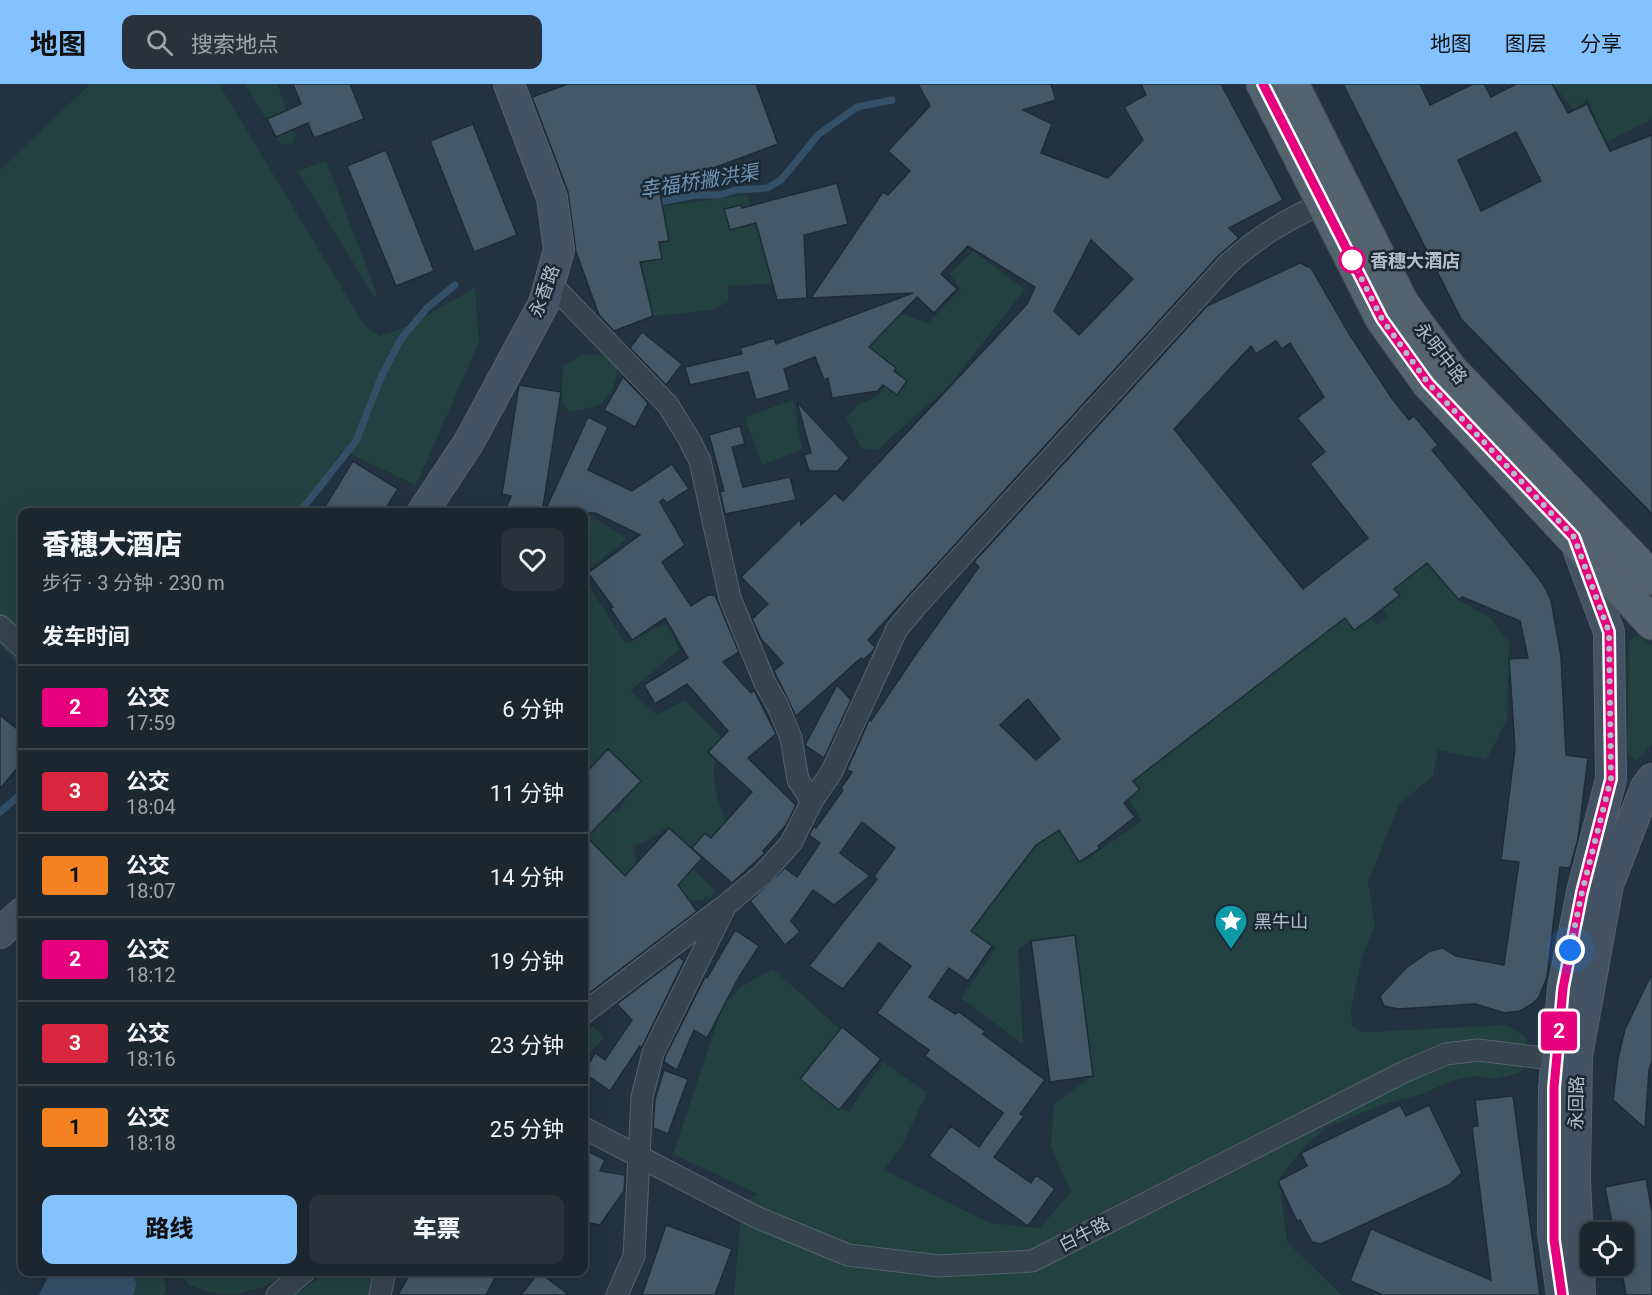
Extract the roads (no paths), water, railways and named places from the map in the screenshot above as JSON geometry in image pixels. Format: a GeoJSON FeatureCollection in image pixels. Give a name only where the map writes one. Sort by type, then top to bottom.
{"type":"FeatureCollection","features":[{"type":"Feature","properties":{"kind":"main road","name":"永香路"},"geometry":{"type":"LineString","coordinates":[[425,508],[469,442],[544,303],[559,250],[552,198],[509,84]]}},
{"type":"Feature","properties":{"kind":"main road","name":"永明中路"},"geometry":{"type":"LineString","coordinates":[[1263,84],[1382,319],[1428,383],[1652,623]]}},
{"type":"Feature","properties":{"kind":"main road","name":"永明中路"},"geometry":{"type":"LineString","coordinates":[[1292,84],[1402,303],[1428,339],[1452,371],[1652,578]]}},
{"type":"Feature","properties":{"kind":"main road","name":"永回路"},"geometry":{"type":"LineString","coordinates":[[1574,537],[1609,632],[1611,779],[1582,892],[1563,988],[1580,1295]]}},
{"type":"Feature","properties":{"kind":"main road"},"geometry":{"type":"LineString","coordinates":[[1594,843],[1652,759]]}},
{"type":"Feature","properties":{"kind":"main road","name":"永回路"},"geometry":{"type":"LineString","coordinates":[[1562,1295],[1554,1240],[1554,1088],[1567,1060],[1608,885],[1646,787],[1652,779]]}},
{"type":"Feature","properties":{"kind":"main road"},"geometry":{"type":"LineString","coordinates":[[0,933],[18,917]]}},
{"type":"Feature","properties":{"kind":"street"},"geometry":{"type":"LineString","coordinates":[[588,1010],[763,874],[791,843],[812,801],[831,774],[897,629],[1228,264],[1252,242],[1281,222],[1323,203]]}},
{"type":"Feature","properties":{"kind":"street"},"geometry":{"type":"LineString","coordinates":[[550,282],[668,405],[689,439],[700,461],[730,598],[765,683],[791,738],[798,780],[812,801]]}},
{"type":"Feature","properties":{"kind":"street"},"geometry":{"type":"LineString","coordinates":[[0,626],[18,643]]}},
{"type":"Feature","properties":{"kind":"street"},"geometry":{"type":"LineString","coordinates":[[617,1295],[634,1256],[642,1096],[653,1053],[726,905]]}},
{"type":"Feature","properties":{"kind":"street","name":"白牛路"},"geometry":{"type":"LineString","coordinates":[[588,1130],[756,1217],[848,1255],[939,1266],[1032,1261],[1394,1077],[1446,1054],[1478,1050],[1567,1060]]}},
{"type":"Feature","properties":{"kind":"street"},"geometry":{"type":"LineString","coordinates":[[277,1295],[299,1276]]}},
{"type":"Feature","properties":{"kind":"street"},"geometry":{"type":"LineString","coordinates":[[380,1295],[384,1276]]}},
{"type":"Feature","properties":{"kind":"water"},"geometry":{"type":"Polygon","coordinates":[[[48,1276],[131,1276],[137,1283],[133,1295],[39,1295],[48,1276]]]}},
{"type":"Feature","properties":{"kind":"waterway","name":"幸福桥撇洪渠"},"geometry":{"type":"LineString","coordinates":[[654,203],[696,195],[719,195],[736,190],[767,188],[781,180],[819,134],[857,107],[892,100]]}},
{"type":"Feature","properties":{"kind":"waterway","name":"幸福桥撇洪渠"},"geometry":{"type":"LineString","coordinates":[[303,508],[356,441],[382,375],[401,339],[427,308],[455,285]]}},
{"type":"Feature","properties":{"kind":"waterway","name":"幸福桥撇洪渠"},"geometry":{"type":"LineString","coordinates":[[0,812],[18,796]]}},
{"type":"Feature","properties":{"kind":"place","name":"香穗大酒店"},"geometry":{"type":"Point","coordinates":[1352,260]}},
{"type":"Feature","properties":{"kind":"place","name":"黑牛山"},"geometry":{"type":"Point","coordinates":[1231,950]}}]}
